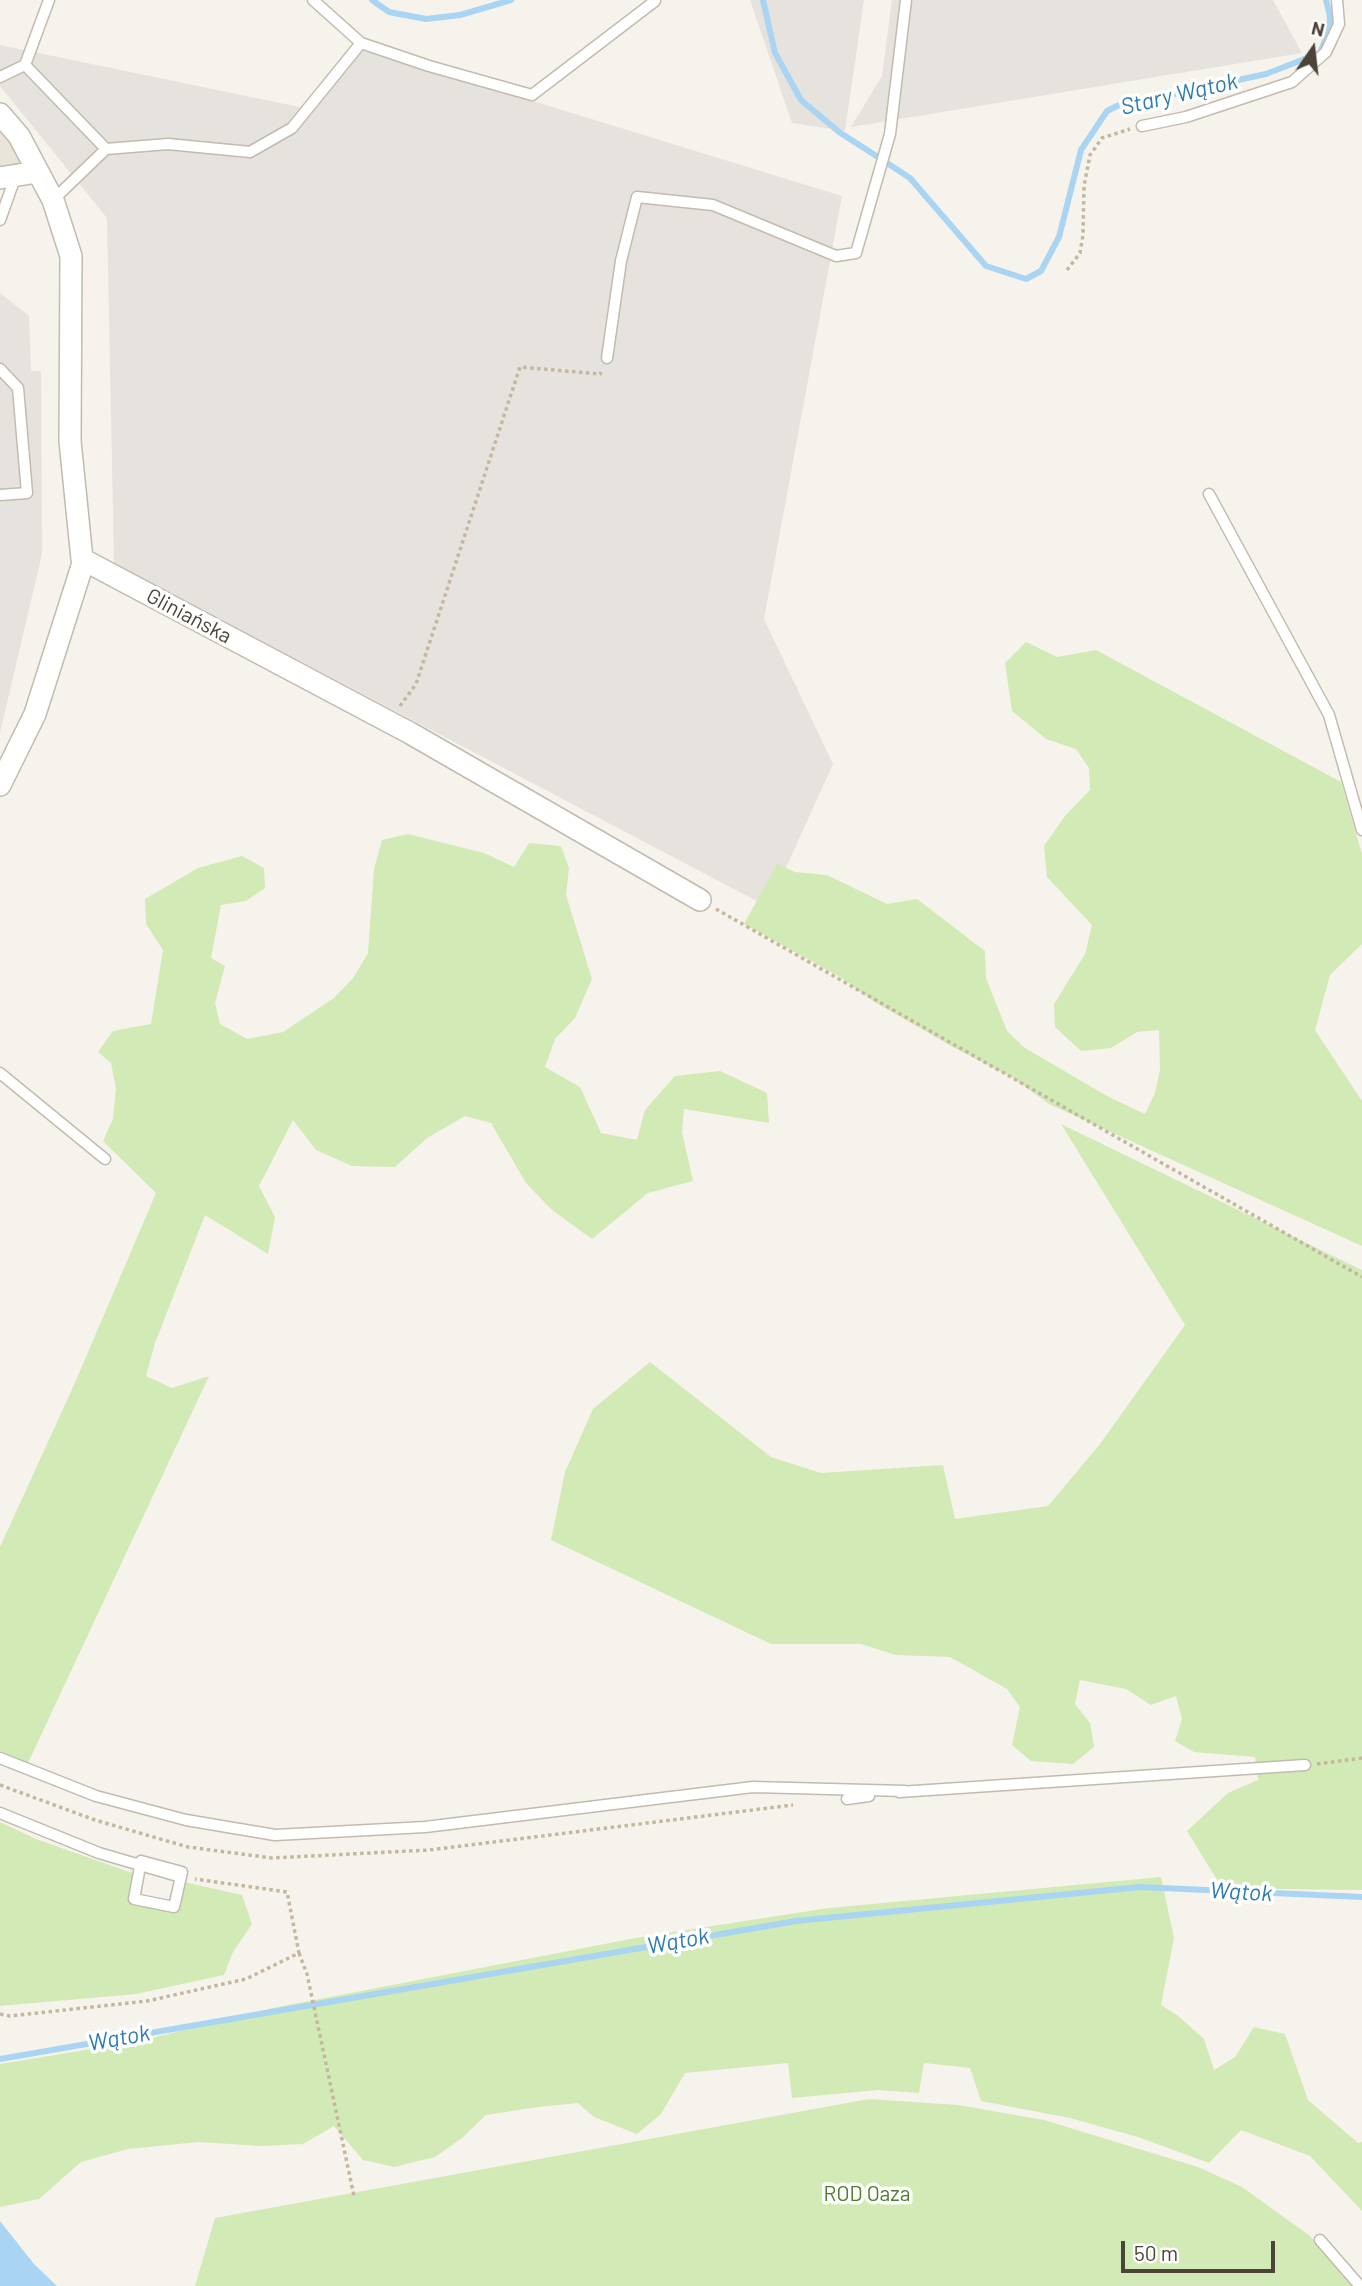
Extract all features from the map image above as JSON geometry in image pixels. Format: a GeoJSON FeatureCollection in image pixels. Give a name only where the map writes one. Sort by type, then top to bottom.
{"type":"FeatureCollection","features":[{"type":"Feature","properties":{"kind":"street"},"geometry":{"type":"LineString","coordinates":[[0,114],[19,136],[17,175],[53,200],[71,256],[70,441],[84,560],[35,714],[0,785]]}},
{"type":"Feature","properties":{"kind":"street","name":"Gliniańska"},"geometry":{"type":"LineString","coordinates":[[84,560],[387,721],[700,900]]}},
{"type":"Feature","properties":{"kind":"lane"},"geometry":{"type":"LineString","coordinates":[[0,77],[26,65],[49,0]]}},
{"type":"Feature","properties":{"kind":"lane"},"geometry":{"type":"LineString","coordinates":[[313,0],[361,43],[429,66],[532,95],[655,1]]}},
{"type":"Feature","properties":{"kind":"lane"},"geometry":{"type":"LineString","coordinates":[[607,358],[621,261],[637,197],[713,205],[836,256],[856,253],[890,134],[906,0]]}},
{"type":"Feature","properties":{"kind":"lane"},"geometry":{"type":"LineString","coordinates":[[1142,126],[1186,117],[1293,82],[1326,52],[1339,24],[1337,0]]}},
{"type":"Feature","properties":{"kind":"lane"},"geometry":{"type":"LineString","coordinates":[[53,200],[106,149],[168,144],[250,152],[292,128],[361,43]]}},
{"type":"Feature","properties":{"kind":"lane"},"geometry":{"type":"LineString","coordinates":[[26,65],[106,149]]}},
{"type":"Feature","properties":{"kind":"lane"},"geometry":{"type":"LineString","coordinates":[[0,220],[17,175]]}},
{"type":"Feature","properties":{"kind":"lane"},"geometry":{"type":"LineString","coordinates":[[0,369],[18,388],[27,493],[0,495]]}},
{"type":"Feature","properties":{"kind":"lane"},"geometry":{"type":"LineString","coordinates":[[1209,494],[1329,715],[1362,830]]}},
{"type":"Feature","properties":{"kind":"lane"},"geometry":{"type":"LineString","coordinates":[[0,1073],[105,1159]]}},
{"type":"Feature","properties":{"kind":"lane"},"geometry":{"type":"LineString","coordinates":[[0,1758],[96,1796],[186,1820],[275,1835],[425,1828],[753,1787],[852,1796],[1305,1765]]}},
{"type":"Feature","properties":{"kind":"lane"},"geometry":{"type":"LineString","coordinates":[[0,1812],[99,1853],[139,1865]]}},
{"type":"Feature","properties":{"kind":"lane"},"geometry":{"type":"LineString","coordinates":[[141,1861],[181,1872],[174,1907],[134,1899],[139,1865],[141,1861]]}},
{"type":"Feature","properties":{"kind":"lane"},"geometry":{"type":"LineString","coordinates":[[1320,2240],[1360,2286]]}},
{"type":"Feature","properties":{"kind":"path"},"geometry":{"type":"LineString","coordinates":[[1067,270],[1080,253],[1084,186],[1090,155],[1102,138],[1142,126]]}},
{"type":"Feature","properties":{"kind":"path"},"geometry":{"type":"LineString","coordinates":[[387,721],[416,684],[520,368],[600,374],[607,358]]}},
{"type":"Feature","properties":{"kind":"path"},"geometry":{"type":"LineString","coordinates":[[700,900],[1362,1277]]}},
{"type":"Feature","properties":{"kind":"path"},"geometry":{"type":"LineString","coordinates":[[1305,1765],[1362,1758]]}},
{"type":"Feature","properties":{"kind":"path"},"geometry":{"type":"LineString","coordinates":[[181,1877],[287,1892],[354,2196]]}},
{"type":"Feature","properties":{"kind":"path"},"geometry":{"type":"LineString","coordinates":[[0,2014],[10,2016],[146,2001],[246,1979],[299,1953]]}},
{"type":"Feature","properties":{"kind":"shaded area"},"geometry":{"type":"Polygon","coordinates":[[[750,0],[864,0],[845,131],[792,123],[750,0]]]}},
{"type":"Feature","properties":{"kind":"shaded area"},"geometry":{"type":"Polygon","coordinates":[[[892,0],[1273,0],[1302,53],[851,127],[882,76],[892,0]]]}},
{"type":"Feature","properties":{"kind":"shaded area"},"geometry":{"type":"Polygon","coordinates":[[[0,45],[314,110],[351,45],[842,196],[764,619],[833,764],[768,907],[114,563],[107,218],[0,86],[0,45]]]}},
{"type":"Feature","properties":{"kind":"shaded area"},"geometry":{"type":"Polygon","coordinates":[[[0,114],[37,172],[0,177],[0,114]]]}},
{"type":"Feature","properties":{"kind":"shaded area"},"geometry":{"type":"Polygon","coordinates":[[[0,293],[29,316],[31,371],[41,371],[42,554],[0,733],[0,293]]]}},
{"type":"Feature","properties":{"kind":"green space"},"geometry":{"type":"Polygon","coordinates":[[[1026,642],[1057,657],[1096,650],[1341,782],[1362,854],[1362,944],[1330,975],[1315,1030],[1362,1101],[1362,1246],[1049,1104],[1013,1078],[953,1047],[873,1001],[842,978],[744,924],[777,864],[795,872],[827,875],[887,904],[917,899],[985,951],[986,978],[1007,1031],[1025,1048],[1107,1096],[1145,1114],[1155,1093],[1160,1069],[1159,1030],[1137,1032],[1111,1048],[1081,1051],[1055,1027],[1054,1004],[1085,954],[1092,925],[1047,877],[1044,846],[1065,816],[1090,790],[1089,768],[1076,749],[1046,739],[1012,711],[1005,663],[1026,642]]]}},
{"type":"Feature","properties":{"kind":"green space"},"geometry":{"type":"Polygon","coordinates":[[[408,834],[484,853],[514,867],[529,843],[561,846],[569,868],[566,895],[592,979],[575,1018],[555,1039],[545,1067],[580,1087],[601,1133],[637,1140],[645,1110],[675,1076],[720,1071],[767,1093],[769,1123],[684,1109],[682,1132],[693,1181],[648,1193],[592,1239],[552,1210],[526,1183],[491,1123],[465,1116],[427,1138],[395,1167],[352,1166],[316,1150],[293,1120],[259,1186],[275,1217],[268,1254],[205,1215],[155,1343],[146,1376],[172,1388],[209,1376],[28,1763],[0,1751],[0,1547],[74,1385],[156,1193],[103,1141],[113,1119],[116,1088],[111,1063],[98,1052],[113,1031],[151,1024],[163,950],[146,924],[145,899],[198,868],[242,856],[264,868],[265,888],[246,901],[221,905],[211,958],[225,966],[215,1003],[220,1024],[247,1039],[283,1032],[334,998],[354,977],[368,953],[374,869],[382,840],[408,834]]]}},
{"type":"Feature","properties":{"kind":"green space"},"geometry":{"type":"Polygon","coordinates":[[[1061,1124],[1362,1270],[1362,1890],[1278,1889],[1219,1883],[1187,1831],[1228,1793],[1258,1780],[1255,1757],[1194,1752],[1175,1741],[1182,1719],[1176,1696],[1151,1705],[1126,1689],[1080,1680],[1075,1704],[1090,1723],[1094,1747],[1073,1764],[1031,1761],[1012,1745],[1020,1707],[1007,1689],[950,1657],[896,1655],[861,1644],[771,1644],[551,1540],[565,1472],[593,1409],[650,1362],[771,1457],[821,1473],[943,1465],[955,1519],[1048,1506],[1100,1444],[1185,1325],[1061,1124]]]}},
{"type":"Feature","properties":{"kind":"green space"},"geometry":{"type":"Polygon","coordinates":[[[0,1822],[36,1839],[135,1874],[131,1901],[176,1910],[184,1882],[242,1895],[252,1924],[233,1952],[224,1975],[136,1994],[0,2006],[0,1822]]]}},
{"type":"Feature","properties":{"kind":"green space"},"geometry":{"type":"Polygon","coordinates":[[[1161,1877],[1174,1938],[1161,2005],[1204,2039],[1214,2070],[1235,2057],[1254,2027],[1285,2034],[1308,2100],[1358,2143],[1362,2142],[1362,2211],[1310,2156],[1241,2130],[1209,2163],[1138,2137],[1070,2118],[981,2101],[970,2068],[924,2063],[919,2093],[878,2090],[792,2098],[788,2063],[685,2073],[661,2114],[637,2134],[594,2117],[578,2103],[538,2107],[486,2115],[462,2138],[435,2157],[394,2167],[363,2160],[334,2126],[303,2144],[262,2146],[199,2142],[128,2149],[81,2162],[39,2199],[0,2207],[0,2064],[140,2041],[273,2008],[641,1937],[829,1908],[1161,1877]]]}},
{"type":"Feature","properties":{"kind":"green space","name":"ROD Oaza"},"geometry":{"type":"Polygon","coordinates":[[[869,2099],[958,2105],[1044,2120],[1198,2167],[1242,2187],[1310,2236],[1352,2286],[195,2286],[215,2218],[869,2099]]]}},
{"type":"Feature","properties":{"kind":"water"},"geometry":{"type":"Polygon","coordinates":[[[0,2221],[34,2264],[57,2286],[0,2286],[0,2221]]]}},
{"type":"Feature","properties":{"kind":"waterway","name":"Stary Wątok"},"geometry":{"type":"LineString","coordinates":[[372,0],[389,12],[426,19],[460,15],[511,0]]}},
{"type":"Feature","properties":{"kind":"waterway","name":"Stary Wątok"},"geometry":{"type":"LineString","coordinates":[[763,0],[775,53],[801,100],[839,132],[881,159]]}},
{"type":"Feature","properties":{"kind":"waterway","name":"Stary Wątok"},"geometry":{"type":"LineString","coordinates":[[884,161],[910,178],[986,266],[1026,279],[1041,271],[1059,237],[1081,150],[1107,111],[1117,106],[1266,74],[1320,53],[1329,30],[1330,16],[1326,0]]}},
{"type":"Feature","properties":{"kind":"waterway","name":"Wątok"},"geometry":{"type":"LineString","coordinates":[[0,2059],[796,1921],[1140,1887],[1362,1897]]}}]}
